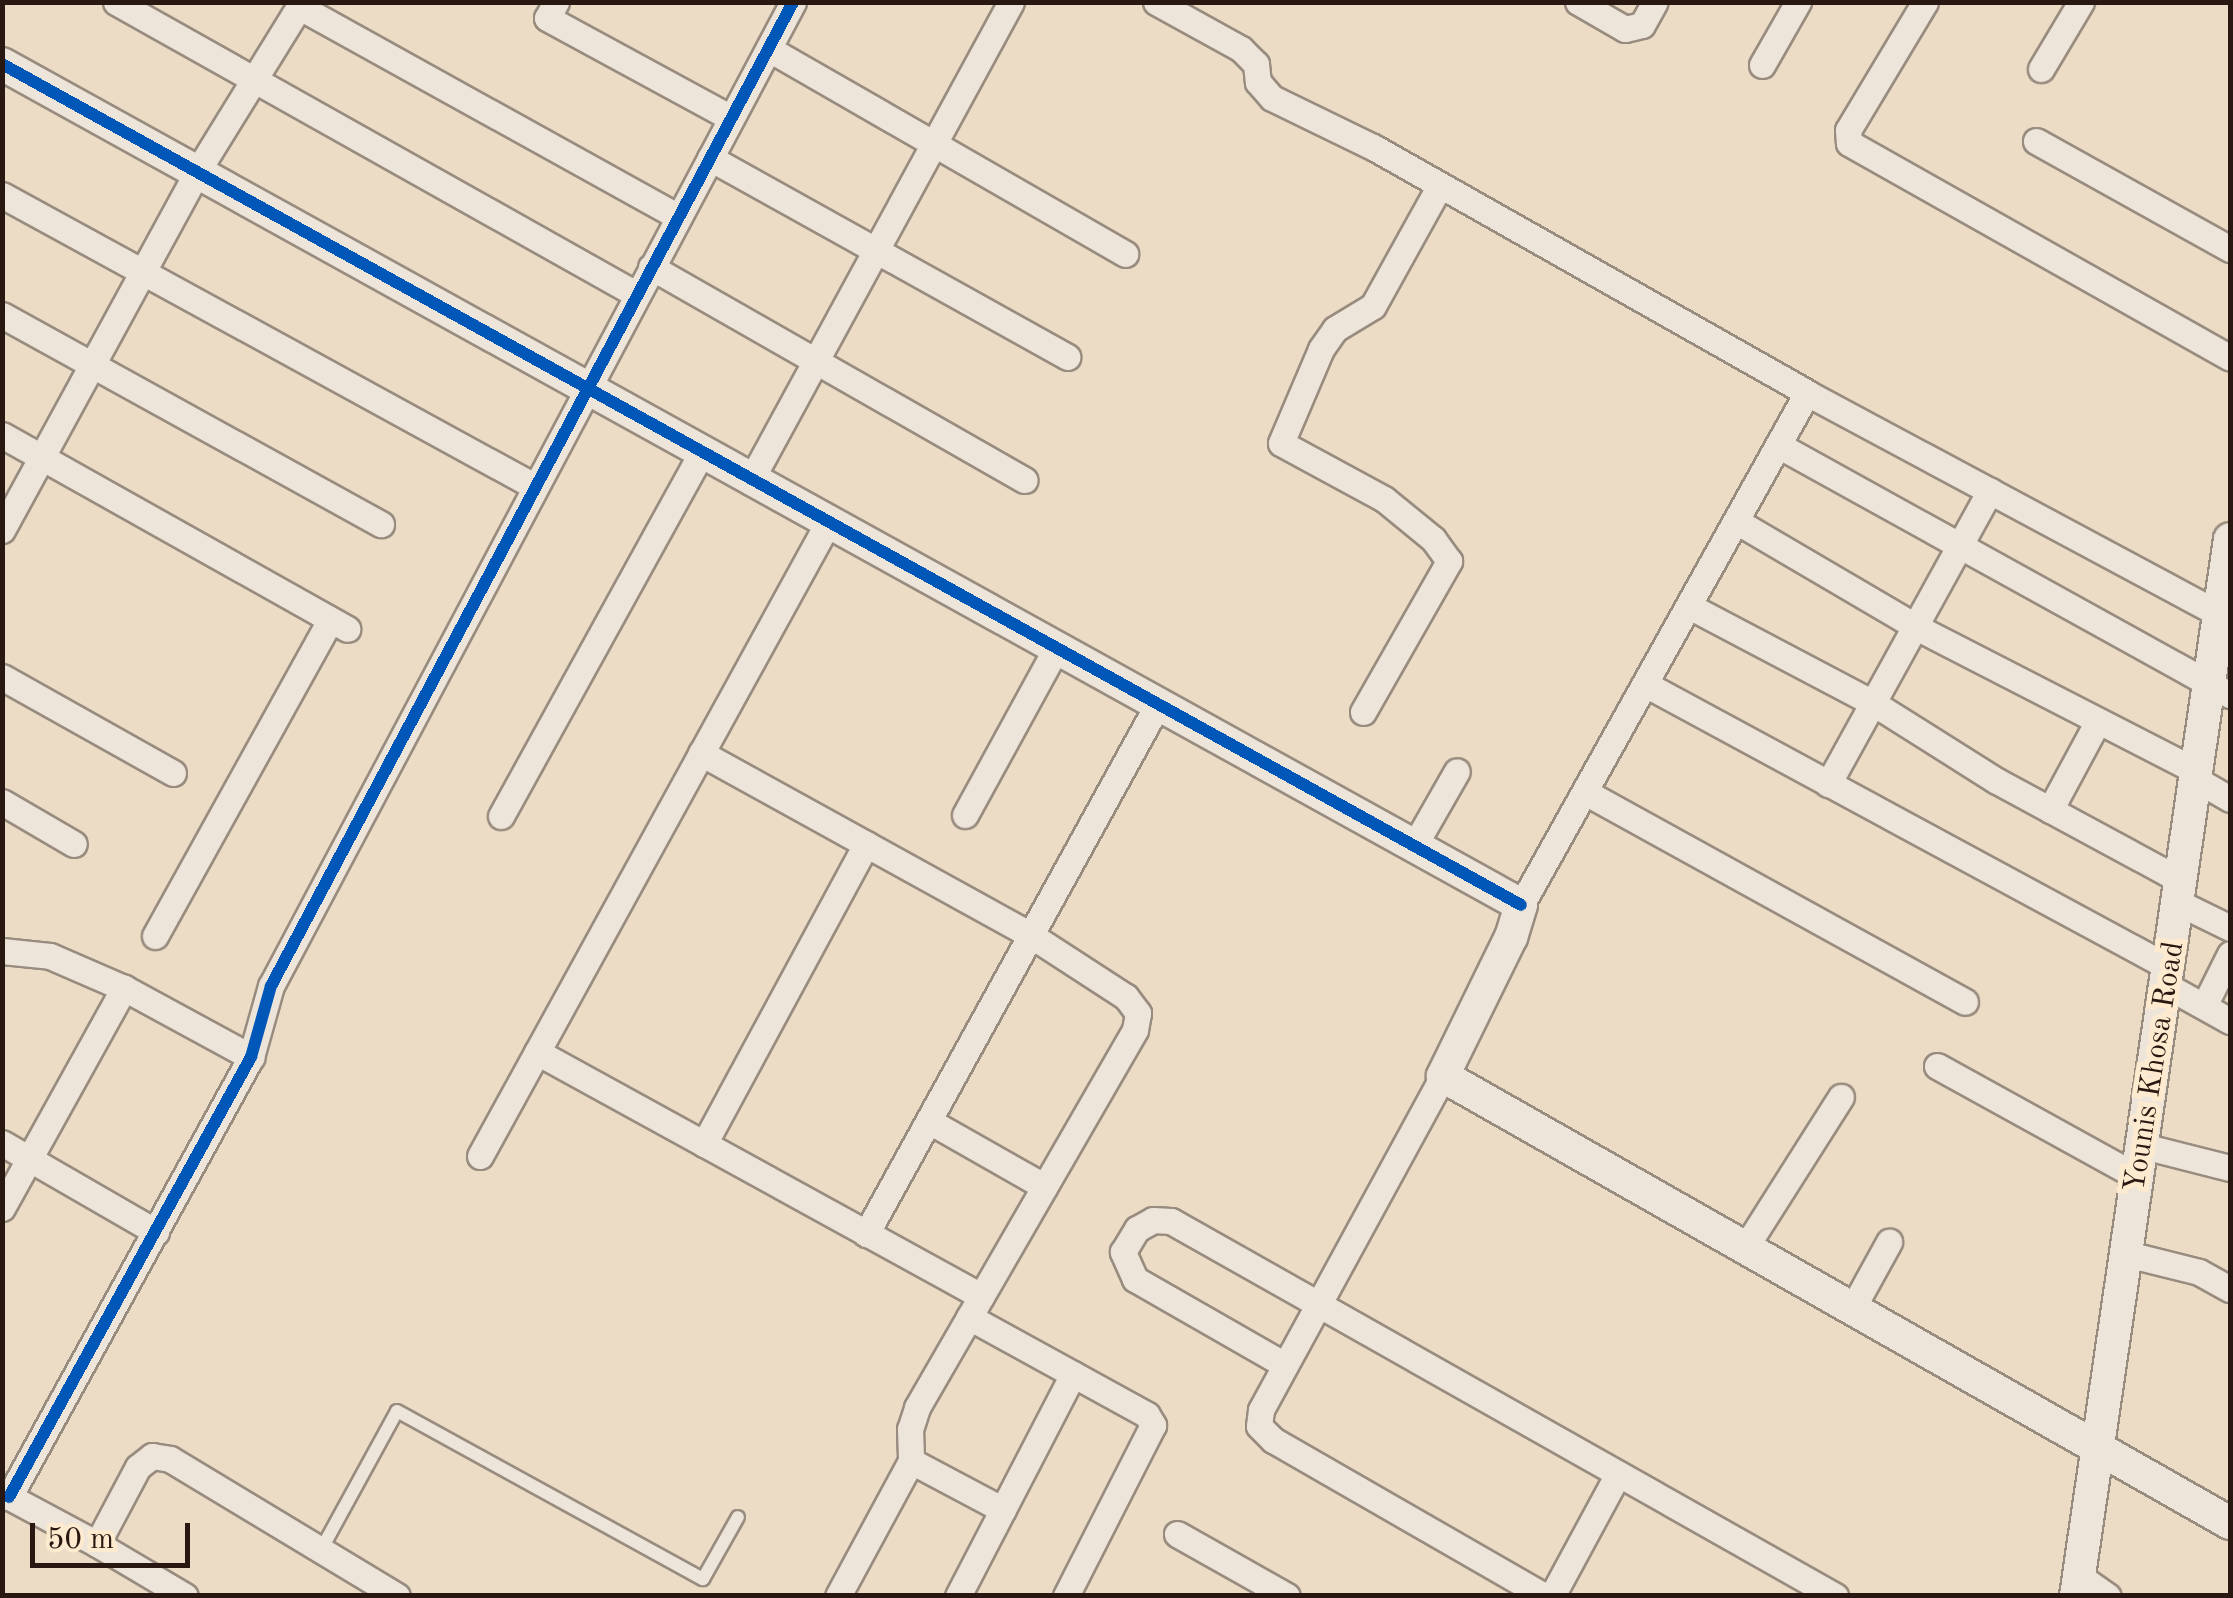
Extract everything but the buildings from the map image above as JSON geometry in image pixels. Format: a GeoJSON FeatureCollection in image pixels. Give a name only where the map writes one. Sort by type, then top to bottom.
{"type":"FeatureCollection","features":[{"type":"Feature","properties":{"kind":"street"},"geometry":{"type":"LineString","coordinates":[[116,2],[636,294]]}},
{"type":"Feature","properties":{"kind":"street"},"geometry":{"type":"LineString","coordinates":[[556,2],[547,18],[731,118]]}},
{"type":"Feature","properties":{"kind":"street"},"geometry":{"type":"LineString","coordinates":[[752,478],[1010,2]]}},
{"type":"Feature","properties":{"kind":"street"},"geometry":{"type":"LineString","coordinates":[[1156,2],[1241,49],[1256,64],[1258,82],[1272,98],[1440,185],[1806,393],[2225,617]]}},
{"type":"Feature","properties":{"kind":"street"},"geometry":{"type":"LineString","coordinates":[[1578,2],[1625,29],[1642,24],[1656,2]]}},
{"type":"Feature","properties":{"kind":"street"},"geometry":{"type":"LineString","coordinates":[[1762,65],[1798,2]]}},
{"type":"Feature","properties":{"kind":"street"},"geometry":{"type":"LineString","coordinates":[[1925,2],[1848,130],[1849,143],[2230,358]]}},
{"type":"Feature","properties":{"kind":"street"},"geometry":{"type":"LineString","coordinates":[[2042,68],[2081,2]]}},
{"type":"Feature","properties":{"kind":"street"},"geometry":{"type":"LineString","coordinates":[[2,530],[198,172],[300,4],[678,217]]}},
{"type":"Feature","properties":{"kind":"street"},"geometry":{"type":"LineString","coordinates":[[185,1596],[6,1495],[251,1056],[271,986],[768,48],[782,6]]}},
{"type":"Feature","properties":{"kind":"street"},"geometry":{"type":"LineString","coordinates":[[768,48],[1125,254]]}},
{"type":"Feature","properties":{"kind":"street"},"geometry":{"type":"LineString","coordinates":[[2,64],[1521,905]]}},
{"type":"Feature","properties":{"kind":"street"},"geometry":{"type":"LineString","coordinates":[[2036,141],[2230,249]]}},
{"type":"Feature","properties":{"kind":"street"},"geometry":{"type":"LineString","coordinates":[[710,158],[1067,357]]}},
{"type":"Feature","properties":{"kind":"street"},"geometry":{"type":"LineString","coordinates":[[1364,712],[1449,562],[1433,539],[1384,499],[1281,443],[1321,349],[1335,329],[1372,306],[1440,185]]}},
{"type":"Feature","properties":{"kind":"street"},"geometry":{"type":"LineString","coordinates":[[2,194],[534,486]]}},
{"type":"Feature","properties":{"kind":"street"},"geometry":{"type":"LineString","coordinates":[[651,267],[1024,480]]}},
{"type":"Feature","properties":{"kind":"street"},"geometry":{"type":"LineString","coordinates":[[2,314],[381,524]]}},
{"type":"Feature","properties":{"kind":"street"},"geometry":{"type":"LineString","coordinates":[[1544,1596],[1273,1440],[1260,1426],[1260,1410],[1443,1076],[1511,938],[1521,905],[1806,393]]}},
{"type":"Feature","properties":{"kind":"street"},"geometry":{"type":"LineString","coordinates":[[2,435],[338,625],[155,936]]}},
{"type":"Feature","properties":{"kind":"street"},"geometry":{"type":"LineString","coordinates":[[1778,445],[2220,689]]}},
{"type":"Feature","properties":{"kind":"street"},"geometry":{"type":"LineString","coordinates":[[501,816],[703,450]]}},
{"type":"Feature","properties":{"kind":"street"},"geometry":{"type":"LineString","coordinates":[[1828,784],[1990,491]]}},
{"type":"Feature","properties":{"kind":"street"},"geometry":{"type":"LineString","coordinates":[[480,1156],[829,521]]}},
{"type":"Feature","properties":{"kind":"street"},"geometry":{"type":"LineString","coordinates":[[1736,521],[1915,626],[2098,720],[2230,799]]}},
{"type":"Feature","properties":{"kind":"street","name":"Younis Khosa Road"},"geometry":{"type":"LineString","coordinates":[[2077,1586],[2197,776],[2220,689],[2230,539]]}},
{"type":"Feature","properties":{"kind":"street"},"geometry":{"type":"LineString","coordinates":[[1689,606],[1873,703],[2181,892],[2230,928]]}},
{"type":"Feature","properties":{"kind":"street"},"geometry":{"type":"LineString","coordinates":[[965,815],[1057,648]]}},
{"type":"Feature","properties":{"kind":"street"},"geometry":{"type":"LineString","coordinates":[[2,677],[173,773]]}},
{"type":"Feature","properties":{"kind":"street"},"geometry":{"type":"LineString","coordinates":[[1645,684],[2168,977],[2230,1022]]}},
{"type":"Feature","properties":{"kind":"street"},"geometry":{"type":"LineString","coordinates":[[866,1234],[1158,704]]}},
{"type":"Feature","properties":{"kind":"street"},"geometry":{"type":"LineString","coordinates":[[2050,810],[2098,720]]}},
{"type":"Feature","properties":{"kind":"street"},"geometry":{"type":"LineString","coordinates":[[702,753],[1032,936],[1126,997],[1138,1013],[1135,1030],[917,1408],[910,1428],[912,1461],[838,1596]]}},
{"type":"Feature","properties":{"kind":"street"},"geometry":{"type":"LineString","coordinates":[[1414,846],[1457,771]]}},
{"type":"Feature","properties":{"kind":"street"},"geometry":{"type":"LineString","coordinates":[[1585,792],[1965,1002]]}},
{"type":"Feature","properties":{"kind":"street"},"geometry":{"type":"LineString","coordinates":[[2,802],[74,844]]}},
{"type":"Feature","properties":{"kind":"street"},"geometry":{"type":"LineString","coordinates":[[704,1144],[866,844]]}},
{"type":"Feature","properties":{"kind":"street"},"geometry":{"type":"LineString","coordinates":[[2,952],[50,956],[124,988],[251,1056]]}},
{"type":"Feature","properties":{"kind":"street"},"geometry":{"type":"LineString","coordinates":[[2204,1006],[2230,954]]}},
{"type":"Feature","properties":{"kind":"street"},"geometry":{"type":"LineString","coordinates":[[2,1208],[124,988]]}},
{"type":"Feature","properties":{"kind":"street"},"geometry":{"type":"LineString","coordinates":[[537,1052],[866,1234],[1072,1374],[1146,1415],[1153,1424],[1066,1596]]}},
{"type":"Feature","properties":{"kind":"street"},"geometry":{"type":"LineString","coordinates":[[1937,1066],[2140,1162],[2230,1168]]}},
{"type":"Feature","properties":{"kind":"street"},"geometry":{"type":"LineString","coordinates":[[1443,1076],[2230,1523]]}},
{"type":"Feature","properties":{"kind":"street"},"geometry":{"type":"LineString","coordinates":[[1745,1248],[1841,1097]]}},
{"type":"Feature","properties":{"kind":"street"},"geometry":{"type":"LineString","coordinates":[[929,1121],[1044,1187]]}},
{"type":"Feature","properties":{"kind":"street"},"geometry":{"type":"LineString","coordinates":[[2,1143],[156,1232]]}},
{"type":"Feature","properties":{"kind":"street"},"geometry":{"type":"LineString","coordinates":[[1285,1366],[1135,1279],[1123,1252],[1137,1229],[1154,1220],[1170,1221],[1835,1596]]}},
{"type":"Feature","properties":{"kind":"street"},"geometry":{"type":"LineString","coordinates":[[1852,1308],[1889,1242]]}},
{"type":"Feature","properties":{"kind":"street"},"geometry":{"type":"LineString","coordinates":[[2126,1254],[2199,1272],[2230,1290]]}},
{"type":"Feature","properties":{"kind":"street"},"geometry":{"type":"LineString","coordinates":[[958,1596],[1072,1374]]}},
{"type":"Feature","properties":{"kind":"street"},"geometry":{"type":"LineString","coordinates":[[98,1544],[138,1466],[152,1456],[170,1459],[397,1596]]}},
{"type":"Feature","properties":{"kind":"street"},"geometry":{"type":"LineString","coordinates":[[912,1461],[1002,1510]]}},
{"type":"Feature","properties":{"kind":"street"},"geometry":{"type":"LineString","coordinates":[[1552,1596],[1618,1474]]}},
{"type":"Feature","properties":{"kind":"street"},"geometry":{"type":"LineString","coordinates":[[1176,1534],[1287,1596]]}},
{"type":"Feature","properties":{"kind":"street"},"geometry":{"type":"LineString","coordinates":[[2077,1586],[2108,1596]]}},
{"type":"Feature","properties":{"kind":"lane"},"geometry":{"type":"LineString","coordinates":[[322,1550],[397,1411],[704,1579],[738,1517]]}},
{"type":"Feature","properties":{"kind":"cycle path"},"geometry":{"type":"LineString","coordinates":[[9,1497],[251,1057],[271,986],[793,2]]}},
{"type":"Feature","properties":{"kind":"cycle path"},"geometry":{"type":"LineString","coordinates":[[2,64],[1521,905]]}}]}
